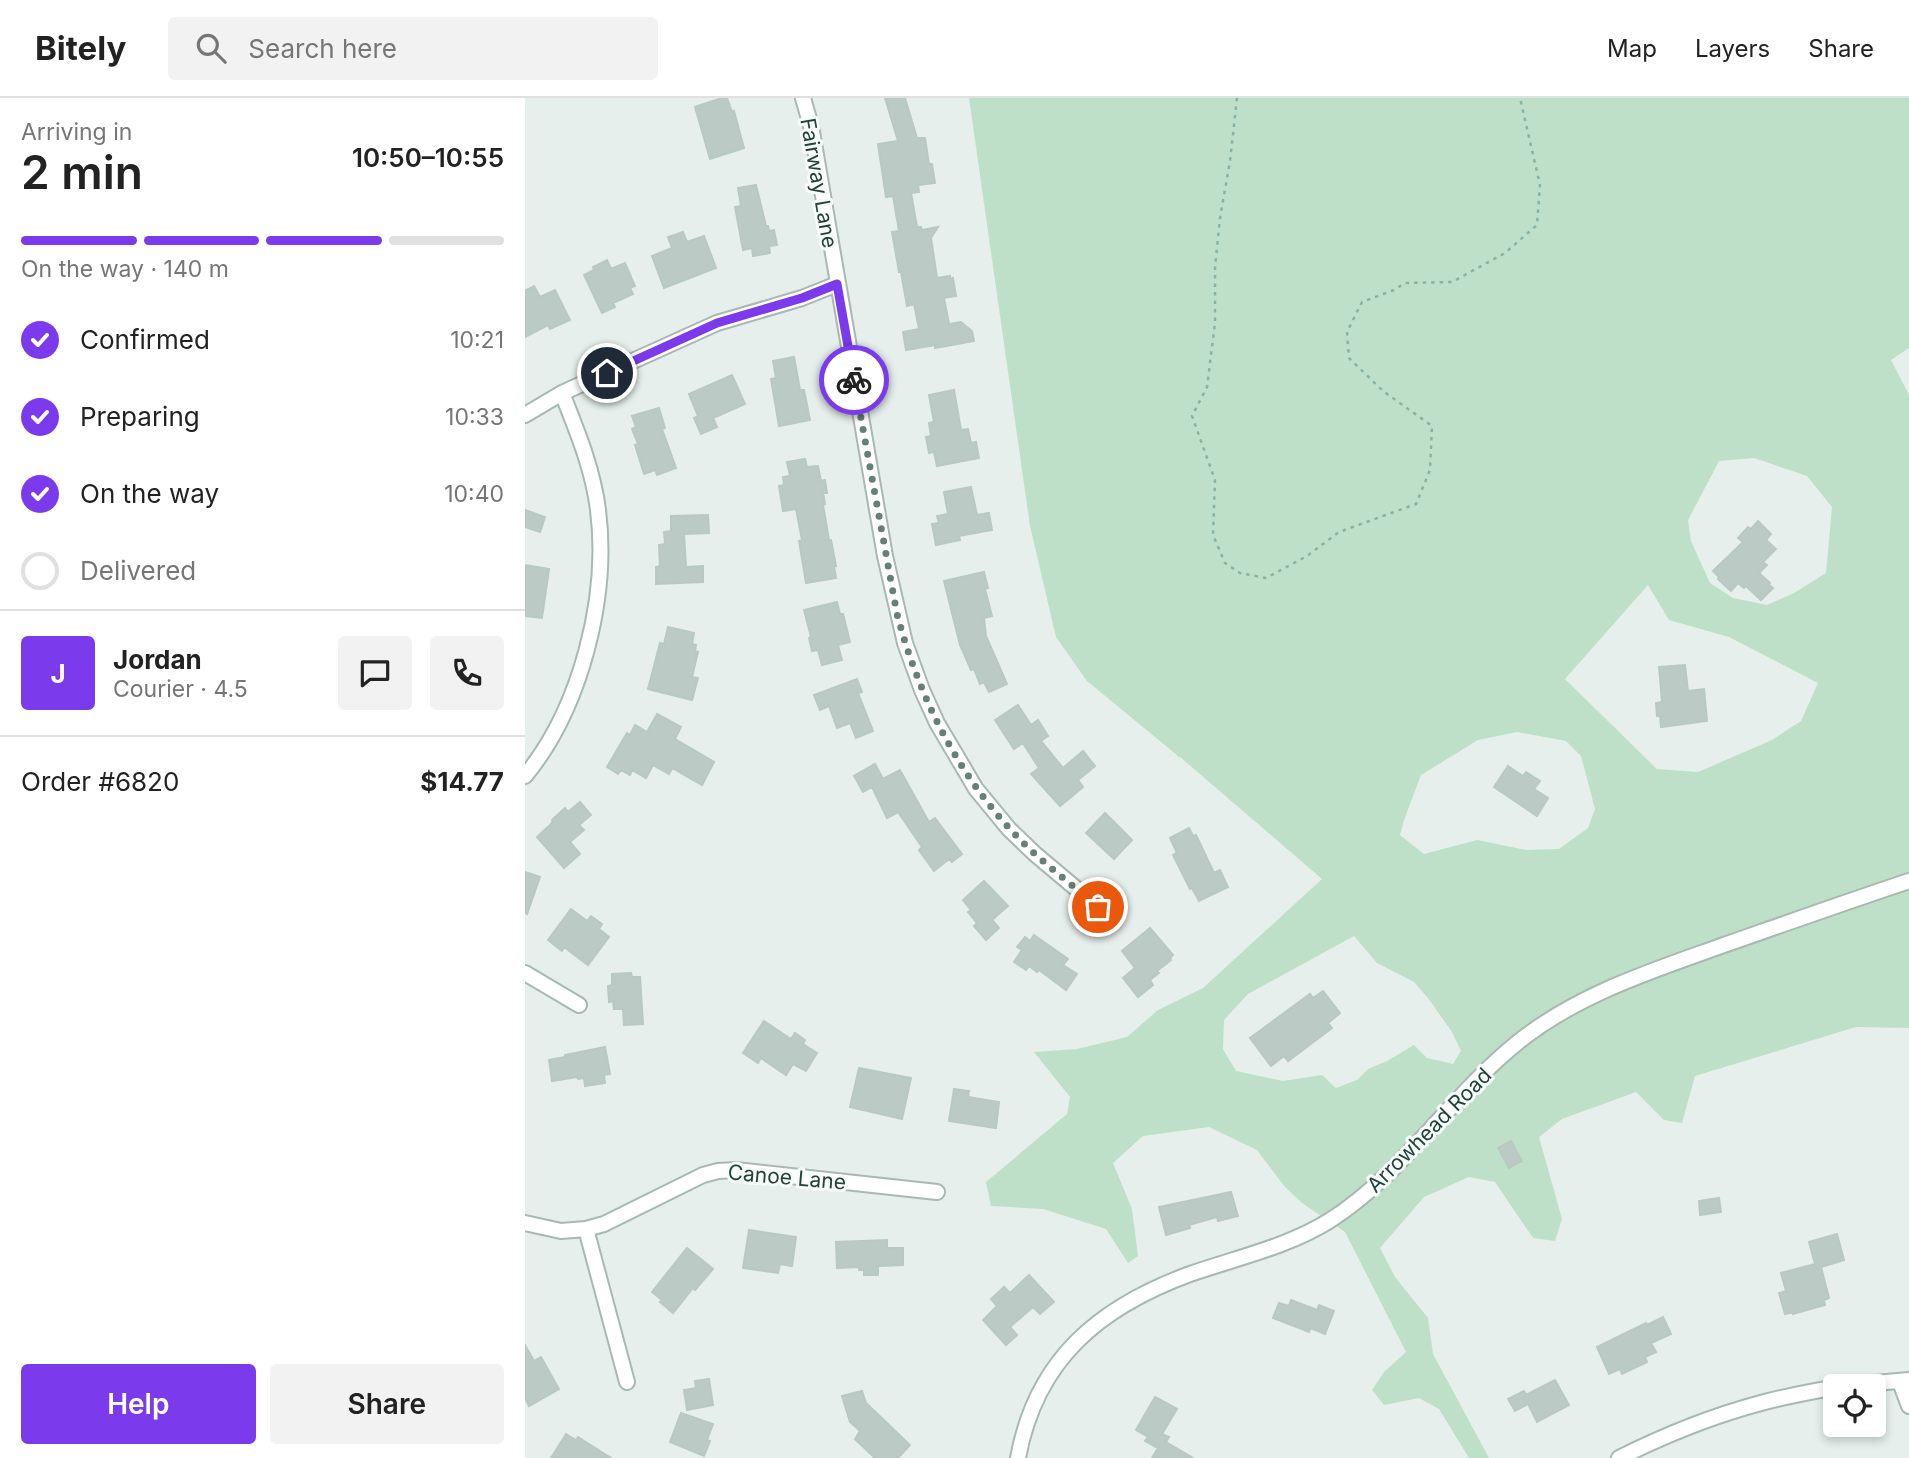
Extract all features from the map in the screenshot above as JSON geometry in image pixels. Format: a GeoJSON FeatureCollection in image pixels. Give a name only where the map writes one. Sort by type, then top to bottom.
{"type":"FeatureCollection","features":[{"type":"Feature","properties":{"kind":"street","name":"Fairway Lane"},"geometry":{"type":"LineString","coordinates":[[803,98],[811,126],[897,614],[922,691],[937,723],[976,789],[1009,829],[1098,907]]}},
{"type":"Feature","properties":{"kind":"street"},"geometry":{"type":"LineString","coordinates":[[525,415],[562,393],[717,323],[802,298],[837,284]]}},
{"type":"Feature","properties":{"kind":"street"},"geometry":{"type":"LineString","coordinates":[[525,776],[550,741],[568,703],[579,675],[596,606],[600,544],[598,510],[583,446],[562,393]]}},
{"type":"Feature","properties":{"kind":"street","name":"Arrowhead Road"},"geometry":{"type":"LineString","coordinates":[[1018,1458],[1030,1416],[1042,1389],[1060,1360],[1086,1331],[1114,1310],[1168,1283],[1299,1236],[1328,1221],[1361,1198],[1398,1165],[1475,1081],[1518,1042],[1560,1013],[1616,985],[1673,963],[1909,881]]}},
{"type":"Feature","properties":{"kind":"street"},"geometry":{"type":"LineString","coordinates":[[525,973],[579,1005]]}},
{"type":"Feature","properties":{"kind":"street","name":"Canoe Lane"},"geometry":{"type":"LineString","coordinates":[[525,1223],[561,1231],[586,1229],[604,1224],[703,1175],[717,1171],[736,1170],[937,1192]]}},
{"type":"Feature","properties":{"kind":"street"},"geometry":{"type":"LineString","coordinates":[[586,1229],[627,1382]]}},
{"type":"Feature","properties":{"kind":"street"},"geometry":{"type":"LineString","coordinates":[[1886,1383],[1905,1381],[1909,1406]]}},
{"type":"Feature","properties":{"kind":"street"},"geometry":{"type":"LineString","coordinates":[[1619,1458],[1708,1419],[1761,1403],[1823,1390]]}},
{"type":"Feature","properties":{"kind":"path"},"geometry":{"type":"LineString","coordinates":[[1237,98],[1217,243],[1215,323],[1207,387],[1192,416],[1215,480],[1213,535],[1225,563],[1240,573],[1266,578],[1307,556],[1339,532],[1416,504],[1430,470],[1432,426],[1383,391],[1349,358],[1347,332],[1362,302],[1405,283],[1452,282],[1505,253],[1538,225],[1540,185],[1520,98]]}},
{"type":"Feature","properties":{"kind":"green space"},"geometry":{"type":"Polygon","coordinates":[[[969,98],[1909,98],[1909,348],[1891,360],[1909,395],[1909,1028],[1856,1027],[1695,1076],[1682,1123],[1664,1120],[1636,1092],[1562,1119],[1539,1137],[1562,1219],[1555,1241],[1533,1238],[1495,1182],[1469,1177],[1424,1197],[1380,1248],[1395,1277],[1428,1318],[1433,1354],[1489,1458],[1469,1458],[1439,1409],[1419,1398],[1384,1405],[1372,1390],[1384,1372],[1406,1352],[1345,1232],[1302,1203],[1285,1187],[1257,1150],[1209,1127],[1143,1136],[1113,1163],[1132,1209],[1138,1256],[1128,1263],[1106,1229],[1043,1209],[991,1206],[986,1182],[1067,1114],[1070,1097],[1034,1052],[1077,1049],[1127,1037],[1158,1010],[1203,988],[1322,879],[1087,681],[1056,637],[1030,526],[969,98]],[[1754,458],[1719,461],[1688,520],[1691,541],[1710,583],[1733,598],[1767,605],[1794,593],[1826,573],[1832,507],[1807,476],[1754,458]],[[1648,585],[1565,679],[1657,769],[1698,772],[1772,740],[1801,721],[1818,683],[1729,637],[1669,620],[1648,585]],[[1517,732],[1478,740],[1421,775],[1400,835],[1424,854],[1477,840],[1526,850],[1559,849],[1588,828],[1595,809],[1581,756],[1566,741],[1517,732]],[[1354,936],[1248,994],[1224,1020],[1223,1049],[1236,1071],[1283,1081],[1322,1075],[1336,1088],[1357,1080],[1368,1069],[1414,1045],[1427,1058],[1453,1064],[1461,1051],[1452,1032],[1414,982],[1377,963],[1354,936]]]}},
{"type":"Feature","properties":{"kind":"building"},"geometry":{"type":"Polygon","coordinates":[[[727,98],[732,112],[734,111],[744,148],[710,159],[695,107],[727,98]]]}},
{"type":"Feature","properties":{"kind":"building"},"geometry":{"type":"Polygon","coordinates":[[[885,98],[905,98],[917,138],[925,138],[935,183],[918,185],[919,192],[911,193],[917,227],[922,230],[938,227],[931,238],[937,278],[953,278],[956,296],[944,298],[949,324],[961,322],[972,331],[974,341],[906,350],[903,332],[919,329],[914,304],[907,306],[899,272],[892,232],[899,231],[893,196],[886,197],[878,144],[898,141],[885,98]]]}},
{"type":"Feature","properties":{"kind":"building"},"geometry":{"type":"Polygon","coordinates":[[[756,185],[766,226],[769,231],[774,230],[777,245],[769,246],[770,253],[753,256],[752,248],[743,250],[735,207],[741,206],[738,188],[756,185]]]}},
{"type":"Feature","properties":{"kind":"building"},"geometry":{"type":"Polygon","coordinates":[[[683,232],[687,242],[704,236],[716,268],[664,288],[652,256],[672,248],[668,237],[683,232]]]}},
{"type":"Feature","properties":{"kind":"building"},"geometry":{"type":"Polygon","coordinates":[[[607,260],[611,269],[625,263],[635,286],[630,288],[633,294],[613,303],[615,307],[602,313],[584,275],[607,260]]]}},
{"type":"Feature","properties":{"kind":"building"},"geometry":{"type":"Polygon","coordinates":[[[534,286],[540,297],[555,290],[570,320],[550,329],[548,325],[525,337],[525,291],[534,286]]]}},
{"type":"Feature","properties":{"kind":"building"},"geometry":{"type":"Polygon","coordinates":[[[794,357],[800,390],[804,390],[810,420],[779,426],[771,379],[776,378],[773,361],[794,357]]]}},
{"type":"Feature","properties":{"kind":"building"},"geometry":{"type":"Polygon","coordinates":[[[732,375],[745,404],[713,418],[717,427],[701,434],[694,418],[698,416],[689,394],[732,375]]]}},
{"type":"Feature","properties":{"kind":"building"},"geometry":{"type":"Polygon","coordinates":[[[954,390],[961,430],[968,429],[971,443],[976,442],[979,458],[937,466],[934,452],[929,453],[926,437],[931,436],[929,423],[934,422],[929,395],[954,390]]]}},
{"type":"Feature","properties":{"kind":"building"},"geometry":{"type":"Polygon","coordinates":[[[659,408],[665,428],[662,429],[676,468],[657,475],[655,470],[644,474],[635,445],[638,444],[632,429],[636,427],[632,416],[659,408]]]}},
{"type":"Feature","properties":{"kind":"building"},"geometry":{"type":"Polygon","coordinates":[[[805,459],[807,467],[818,466],[821,481],[825,480],[827,493],[823,493],[823,505],[836,566],[836,578],[806,583],[796,509],[783,511],[779,486],[784,485],[783,477],[790,476],[787,462],[805,459]]]}},
{"type":"Feature","properties":{"kind":"building"},"geometry":{"type":"Polygon","coordinates":[[[971,487],[977,515],[989,513],[992,530],[959,536],[960,540],[936,545],[932,524],[939,523],[937,516],[948,514],[944,492],[971,487]]]}},
{"type":"Feature","properties":{"kind":"building"},"geometry":{"type":"Polygon","coordinates":[[[525,510],[545,517],[540,532],[525,527],[525,510]]]}},
{"type":"Feature","properties":{"kind":"building"},"geometry":{"type":"Polygon","coordinates":[[[708,515],[709,533],[684,534],[686,567],[703,566],[703,582],[656,584],[656,567],[660,566],[659,545],[665,544],[664,532],[671,531],[671,516],[708,515]]]}},
{"type":"Feature","properties":{"kind":"building"},"geometry":{"type":"Polygon","coordinates":[[[1758,521],[1771,534],[1766,540],[1776,549],[1763,562],[1767,565],[1759,573],[1773,588],[1761,600],[1746,586],[1744,588],[1738,583],[1731,591],[1713,571],[1743,542],[1738,538],[1758,521]]]}},
{"type":"Feature","properties":{"kind":"building"},"geometry":{"type":"Polygon","coordinates":[[[525,565],[549,569],[542,618],[525,616],[525,565]]]}},
{"type":"Feature","properties":{"kind":"building"},"geometry":{"type":"Polygon","coordinates":[[[984,572],[992,616],[984,618],[986,636],[1007,684],[989,692],[984,682],[980,684],[974,669],[971,670],[960,645],[944,581],[984,572]]]}},
{"type":"Feature","properties":{"kind":"building"},"geometry":{"type":"Polygon","coordinates":[[[837,602],[850,642],[838,645],[842,660],[822,665],[818,650],[812,651],[804,610],[837,602]]]}},
{"type":"Feature","properties":{"kind":"building"},"geometry":{"type":"Polygon","coordinates":[[[668,627],[694,633],[692,644],[696,645],[695,651],[698,652],[692,677],[698,678],[692,700],[648,689],[660,643],[664,644],[668,627]]]}},
{"type":"Feature","properties":{"kind":"building"},"geometry":{"type":"Polygon","coordinates":[[[1685,665],[1688,691],[1704,689],[1707,721],[1661,727],[1656,703],[1662,702],[1659,667],[1685,665]]]}},
{"type":"Feature","properties":{"kind":"building"},"geometry":{"type":"Polygon","coordinates":[[[857,679],[862,692],[858,693],[873,731],[856,738],[850,723],[837,728],[829,706],[820,710],[814,695],[857,679]]]}},
{"type":"Feature","properties":{"kind":"building"},"geometry":{"type":"Polygon","coordinates":[[[1018,705],[1031,725],[1038,720],[1048,736],[1041,741],[1063,768],[1083,751],[1095,766],[1078,780],[1083,787],[1060,806],[1031,774],[1039,768],[1023,743],[1014,749],[995,720],[1018,705]]]}},
{"type":"Feature","properties":{"kind":"building"},"geometry":{"type":"Polygon","coordinates":[[[657,714],[681,727],[675,739],[714,762],[702,785],[672,768],[669,774],[653,765],[646,778],[632,770],[630,775],[621,770],[618,774],[607,767],[627,733],[630,735],[635,725],[647,732],[657,714]]]}},
{"type":"Feature","properties":{"kind":"building"},"geometry":{"type":"Polygon","coordinates":[[[875,764],[883,779],[900,770],[929,822],[935,818],[962,854],[952,862],[949,859],[934,871],[919,850],[922,847],[898,812],[887,818],[872,787],[863,792],[854,776],[875,764]]]}},
{"type":"Feature","properties":{"kind":"building"},"geometry":{"type":"Polygon","coordinates":[[[1508,766],[1523,776],[1526,772],[1540,781],[1534,789],[1548,798],[1537,816],[1494,787],[1508,766]]]}},
{"type":"Feature","properties":{"kind":"building"},"geometry":{"type":"Polygon","coordinates":[[[580,802],[591,815],[579,825],[584,830],[570,842],[580,854],[564,868],[537,837],[565,808],[568,812],[580,802]]]}},
{"type":"Feature","properties":{"kind":"building"},"geometry":{"type":"Polygon","coordinates":[[[1105,813],[1132,840],[1114,859],[1086,833],[1105,813]]]}},
{"type":"Feature","properties":{"kind":"building"},"geometry":{"type":"Polygon","coordinates":[[[1189,828],[1193,836],[1196,835],[1214,873],[1220,870],[1228,887],[1199,901],[1173,855],[1177,853],[1170,838],[1189,828]]]}},
{"type":"Feature","properties":{"kind":"building"},"geometry":{"type":"Polygon","coordinates":[[[525,872],[540,877],[527,914],[525,913],[525,872]]]}},
{"type":"Feature","properties":{"kind":"building"},"geometry":{"type":"Polygon","coordinates":[[[984,881],[1008,906],[992,920],[999,928],[986,940],[974,926],[977,923],[963,900],[984,881]]]}},
{"type":"Feature","properties":{"kind":"building"},"geometry":{"type":"Polygon","coordinates":[[[571,909],[587,921],[591,916],[602,924],[599,929],[609,937],[588,965],[564,947],[562,951],[548,940],[571,909]]]}},
{"type":"Feature","properties":{"kind":"building"},"geometry":{"type":"Polygon","coordinates":[[[1150,928],[1173,955],[1150,980],[1153,985],[1138,997],[1123,978],[1135,968],[1122,951],[1150,928]]]}},
{"type":"Feature","properties":{"kind":"building"},"geometry":{"type":"Polygon","coordinates":[[[1034,935],[1068,959],[1063,965],[1077,974],[1066,990],[1039,970],[1037,972],[1029,966],[1026,970],[1014,962],[1022,950],[1017,947],[1025,937],[1030,941],[1034,935]]]}},
{"type":"Feature","properties":{"kind":"building"},"geometry":{"type":"Polygon","coordinates":[[[631,973],[632,977],[640,977],[643,1024],[624,1025],[623,1009],[614,1009],[613,1001],[609,1002],[608,986],[612,985],[612,974],[631,973]]]}},
{"type":"Feature","properties":{"kind":"building"},"geometry":{"type":"Polygon","coordinates":[[[1323,991],[1340,1013],[1328,1023],[1332,1028],[1288,1061],[1284,1056],[1271,1066],[1250,1038],[1310,994],[1313,998],[1323,991]]]}},
{"type":"Feature","properties":{"kind":"building"},"geometry":{"type":"Polygon","coordinates":[[[764,1021],[791,1039],[795,1033],[805,1040],[803,1044],[817,1053],[806,1071],[793,1064],[786,1075],[761,1058],[758,1063],[743,1053],[764,1021]]]}},
{"type":"Feature","properties":{"kind":"building"},"geometry":{"type":"Polygon","coordinates":[[[605,1047],[610,1074],[604,1075],[605,1083],[585,1086],[584,1078],[577,1077],[552,1081],[549,1060],[605,1047]]]}},
{"type":"Feature","properties":{"kind":"building"},"geometry":{"type":"Polygon","coordinates":[[[859,1068],[911,1078],[902,1119],[850,1107],[859,1068]]]}},
{"type":"Feature","properties":{"kind":"building"},"geometry":{"type":"Polygon","coordinates":[[[954,1089],[969,1091],[968,1097],[999,1102],[996,1128],[949,1121],[954,1089]]]}},
{"type":"Feature","properties":{"kind":"building"},"geometry":{"type":"Polygon","coordinates":[[[1511,1141],[1522,1161],[1509,1168],[1498,1148],[1511,1141]]]}},
{"type":"Feature","properties":{"kind":"building"},"geometry":{"type":"Polygon","coordinates":[[[1231,1192],[1238,1216],[1218,1221],[1217,1217],[1166,1235],[1159,1207],[1231,1192]]]}},
{"type":"Feature","properties":{"kind":"building"},"geometry":{"type":"Polygon","coordinates":[[[1719,1198],[1721,1212],[1700,1215],[1699,1201],[1719,1198]]]}},
{"type":"Feature","properties":{"kind":"building"},"geometry":{"type":"Polygon","coordinates":[[[749,1230],[796,1237],[792,1266],[780,1264],[778,1273],[743,1268],[749,1230]]]}},
{"type":"Feature","properties":{"kind":"building"},"geometry":{"type":"Polygon","coordinates":[[[1837,1234],[1844,1260],[1821,1267],[1829,1298],[1824,1300],[1825,1305],[1785,1314],[1779,1293],[1786,1291],[1781,1273],[1815,1264],[1809,1242],[1837,1234]]]}},
{"type":"Feature","properties":{"kind":"building"},"geometry":{"type":"Polygon","coordinates":[[[887,1240],[887,1248],[903,1248],[903,1265],[878,1266],[878,1275],[864,1275],[864,1270],[859,1270],[859,1267],[837,1268],[836,1242],[887,1240]]]}},
{"type":"Feature","properties":{"kind":"building"},"geometry":{"type":"Polygon","coordinates":[[[687,1248],[713,1269],[673,1313],[652,1292],[687,1248]]]}},
{"type":"Feature","properties":{"kind":"building"},"geometry":{"type":"Polygon","coordinates":[[[1029,1275],[1054,1302],[1040,1314],[1033,1307],[1010,1327],[1017,1335],[1006,1345],[983,1320],[997,1306],[991,1299],[1004,1287],[1010,1293],[1029,1275]]]}},
{"type":"Feature","properties":{"kind":"building"},"geometry":{"type":"Polygon","coordinates":[[[1291,1300],[1317,1310],[1319,1305],[1334,1311],[1325,1334],[1310,1328],[1309,1332],[1273,1318],[1279,1303],[1289,1306],[1291,1300]]]}},
{"type":"Feature","properties":{"kind":"building"},"geometry":{"type":"Polygon","coordinates":[[[1663,1317],[1671,1334],[1651,1343],[1656,1352],[1645,1357],[1647,1362],[1622,1374],[1620,1369],[1609,1374],[1597,1347],[1663,1317]]]}},
{"type":"Feature","properties":{"kind":"building"},"geometry":{"type":"Polygon","coordinates":[[[525,1345],[534,1361],[541,1357],[559,1389],[529,1406],[525,1398],[525,1345]]]}},
{"type":"Feature","properties":{"kind":"building"},"geometry":{"type":"Polygon","coordinates":[[[709,1379],[713,1405],[687,1410],[684,1390],[696,1388],[695,1381],[709,1379]]]}},
{"type":"Feature","properties":{"kind":"building"},"geometry":{"type":"Polygon","coordinates":[[[1555,1380],[1569,1405],[1537,1422],[1528,1404],[1515,1411],[1508,1399],[1524,1391],[1526,1395],[1555,1380]]]}},
{"type":"Feature","properties":{"kind":"building"},"geometry":{"type":"Polygon","coordinates":[[[862,1391],[866,1403],[910,1445],[898,1458],[875,1458],[855,1439],[860,1431],[850,1422],[842,1396],[862,1391]]]}},
{"type":"Feature","properties":{"kind":"building"},"geometry":{"type":"Polygon","coordinates":[[[1155,1397],[1177,1409],[1162,1434],[1169,1437],[1166,1442],[1193,1458],[1152,1458],[1158,1448],[1145,1441],[1148,1437],[1136,1430],[1155,1397]]]}},
{"type":"Feature","properties":{"kind":"building"},"geometry":{"type":"Polygon","coordinates":[[[681,1413],[713,1424],[704,1456],[670,1442],[681,1413]]]}},
{"type":"Feature","properties":{"kind":"building"},"geometry":{"type":"Polygon","coordinates":[[[566,1434],[576,1440],[578,1437],[611,1458],[551,1458],[566,1434]]]}},
{"type":"Feature","properties":{"kind":"way so far"},"geometry":{"type":"LineString","coordinates":[[854,380],[897,614],[922,691],[937,723],[976,789],[1009,829],[1098,907]]}},
{"type":"Feature","properties":{"kind":"route"},"geometry":{"type":"LineString","coordinates":[[607,373],[717,323],[802,298],[837,284],[854,380]]}}]}
